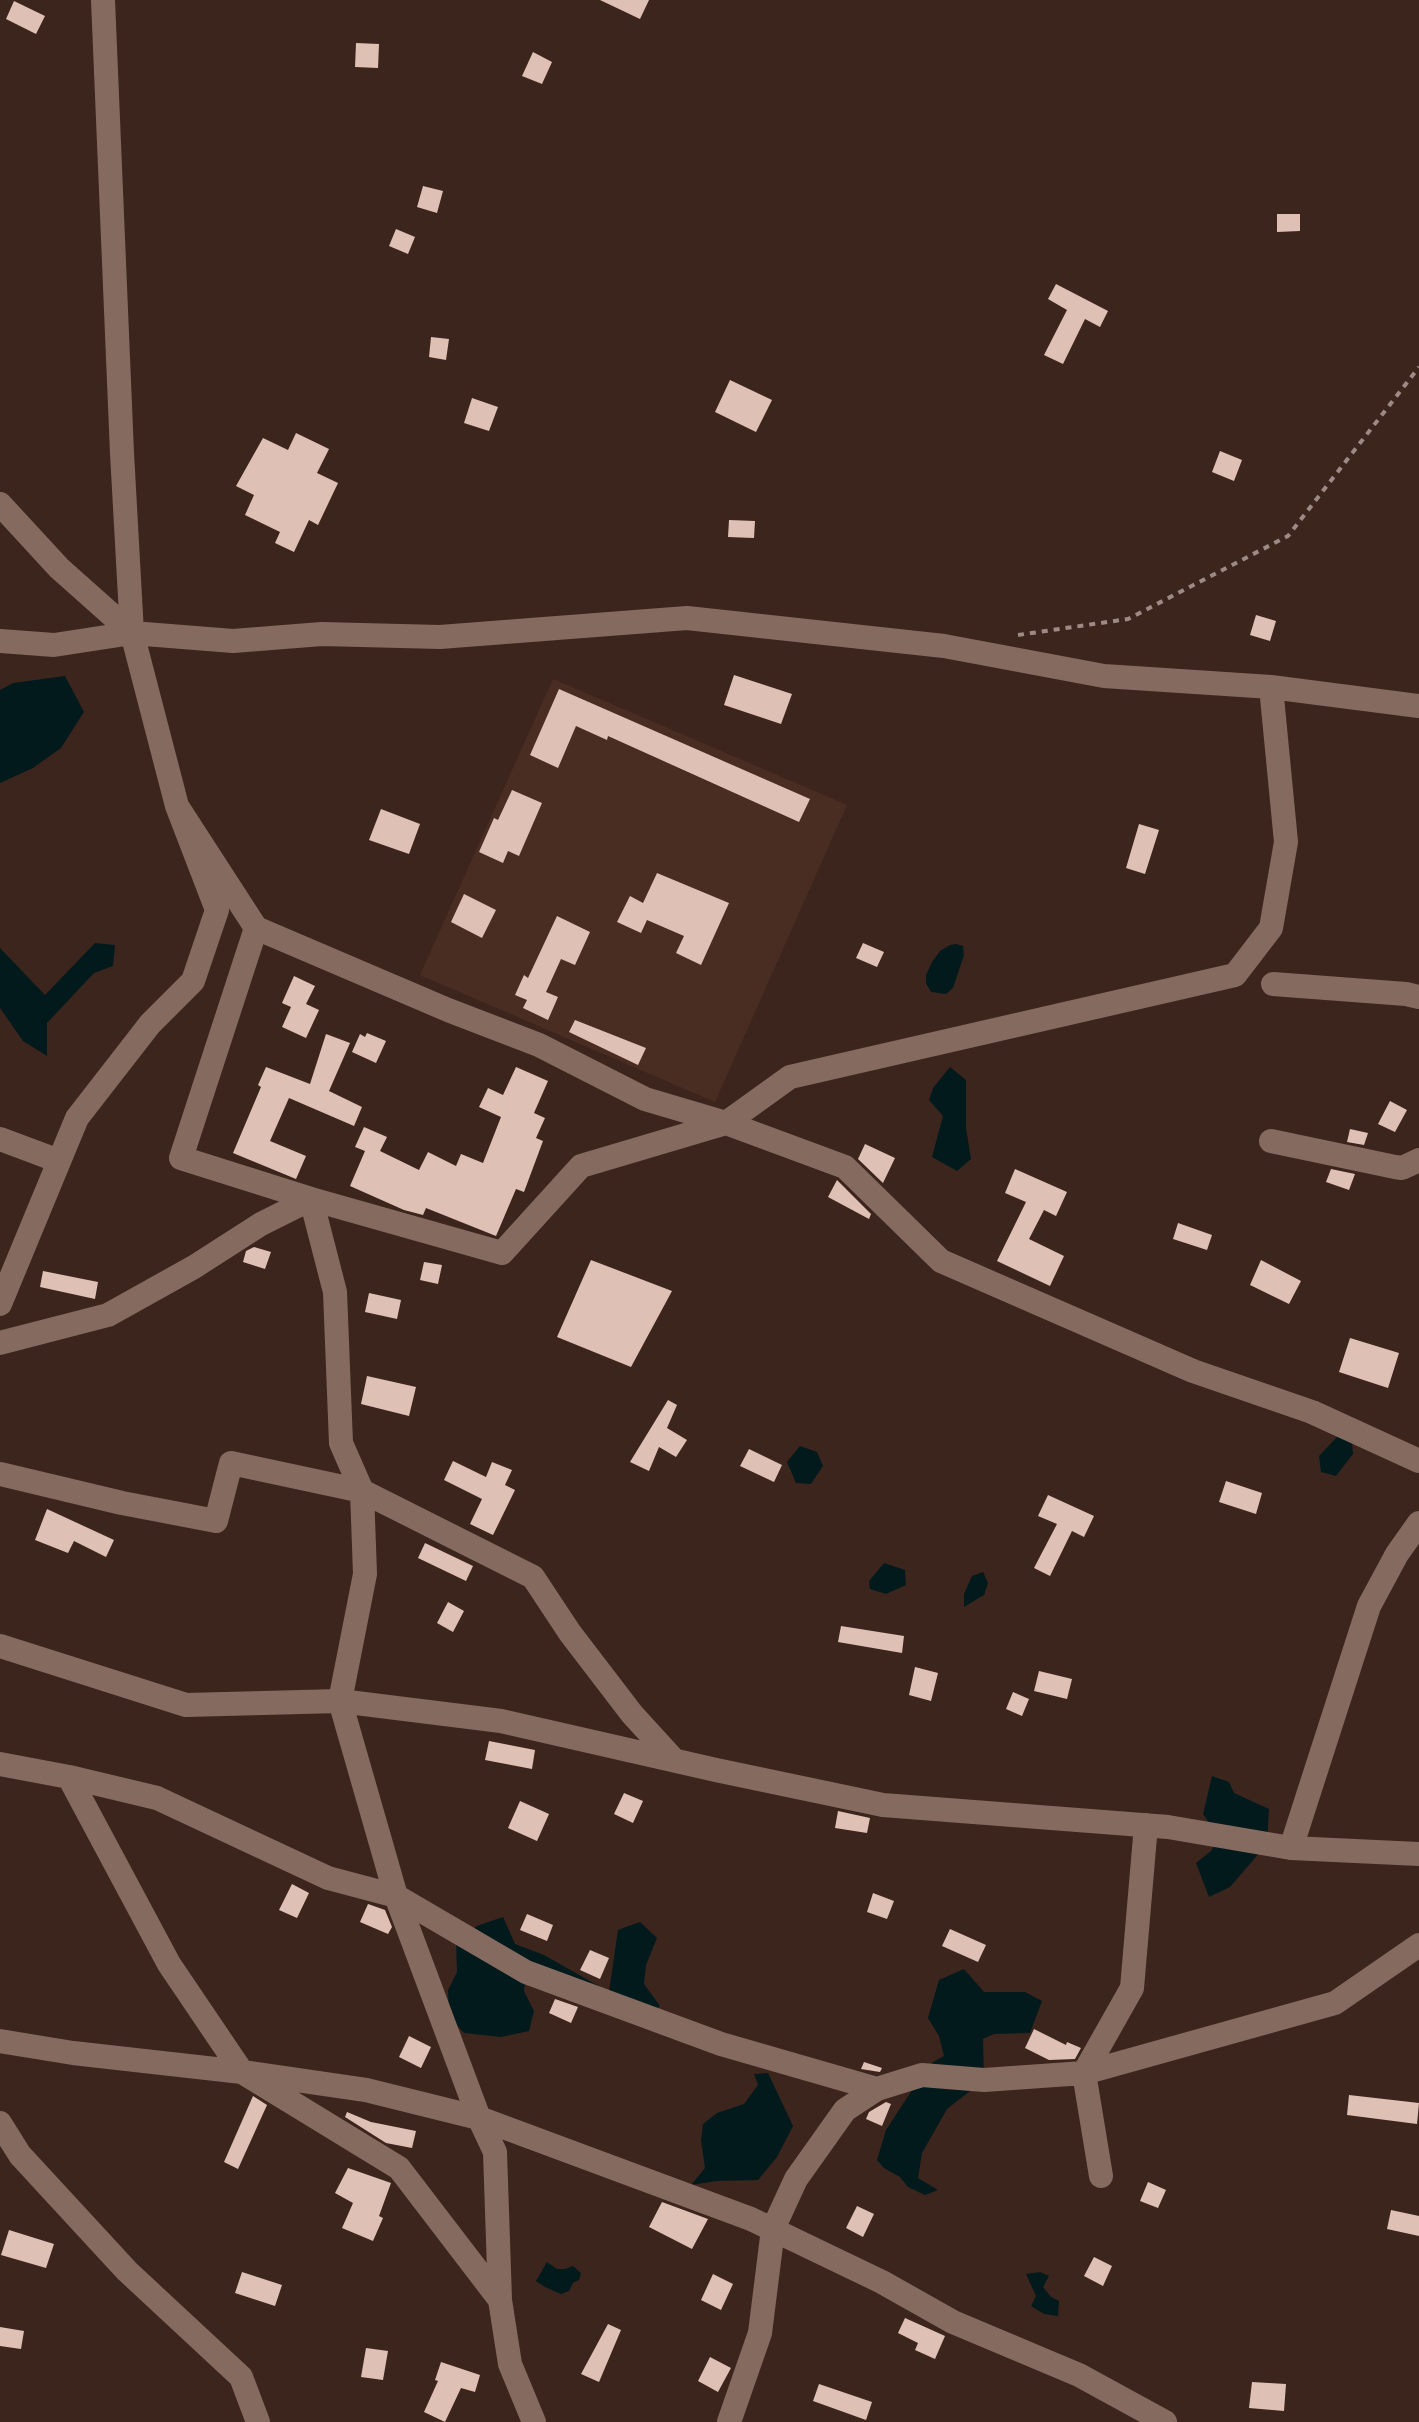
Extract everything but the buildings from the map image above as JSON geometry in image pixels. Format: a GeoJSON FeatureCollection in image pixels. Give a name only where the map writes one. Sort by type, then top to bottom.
{"type":"FeatureCollection","features":[{"type":"Feature","properties":{"kind":"street"},"geometry":{"type":"LineString","coordinates":[[0,1304],[77,1118],[150,1024],[193,981],[217,910],[177,806],[132,633],[103,0]]}},
{"type":"Feature","properties":{"kind":"street"},"geometry":{"type":"LineString","coordinates":[[0,505],[59,568],[132,633]]}},
{"type":"Feature","properties":{"kind":"street"},"geometry":{"type":"LineString","coordinates":[[0,641],[54,645],[132,633],[233,641],[322,634],[440,637],[687,618],[944,646],[1104,676],[1271,687],[1419,706]]}},
{"type":"Feature","properties":{"kind":"street"},"geometry":{"type":"LineString","coordinates":[[256,928],[181,1158],[311,1199],[502,1253],[581,1166],[726,1123],[790,1077],[1235,975],[1271,928],[1286,842],[1271,687]]}},
{"type":"Feature","properties":{"kind":"street"},"geometry":{"type":"LineString","coordinates":[[177,806],[256,928],[448,1010],[539,1045],[645,1099],[726,1123],[845,1167],[941,1261],[1193,1371],[1312,1412],[1419,1461]]}},
{"type":"Feature","properties":{"kind":"street"},"geometry":{"type":"LineString","coordinates":[[1273,984],[1419,997]]}},
{"type":"Feature","properties":{"kind":"street"},"geometry":{"type":"LineString","coordinates":[[0,1139],[59,1161]]}},
{"type":"Feature","properties":{"kind":"street"},"geometry":{"type":"LineString","coordinates":[[1271,1141],[1402,1168],[1419,1160]]}},
{"type":"Feature","properties":{"kind":"street"},"geometry":{"type":"LineString","coordinates":[[0,1343],[108,1315],[194,1267],[261,1224],[311,1199]]}},
{"type":"Feature","properties":{"kind":"street"},"geometry":{"type":"LineString","coordinates":[[311,1199],[335,1292],[341,1443],[362,1491],[365,1574],[340,1701],[396,1896],[479,2118],[495,2152],[500,2300],[510,2364],[534,2422]]}},
{"type":"Feature","properties":{"kind":"street"},"geometry":{"type":"LineString","coordinates":[[0,1474],[216,1521],[231,1463],[362,1491],[533,1577],[570,1633],[632,1714],[674,1760]]}},
{"type":"Feature","properties":{"kind":"street"},"geometry":{"type":"LineString","coordinates":[[1291,1848],[1369,1606],[1397,1554],[1419,1523]]}},
{"type":"Feature","properties":{"kind":"street"},"geometry":{"type":"LineString","coordinates":[[0,1646],[186,1705],[340,1701],[501,1721],[883,1805],[1146,1825],[1291,1848],[1419,1854]]}},
{"type":"Feature","properties":{"kind":"street"},"geometry":{"type":"LineString","coordinates":[[0,1764],[157,1798],[328,1878],[396,1896],[526,1972],[721,2044],[877,2089]]}},
{"type":"Feature","properties":{"kind":"street"},"geometry":{"type":"LineString","coordinates":[[69,1777],[169,1964],[242,2072],[399,2168],[500,2300]]}},
{"type":"Feature","properties":{"kind":"street"},"geometry":{"type":"LineString","coordinates":[[1101,2176],[1084,2073],[1132,1988],[1146,1825]]}},
{"type":"Feature","properties":{"kind":"street"},"geometry":{"type":"LineString","coordinates":[[729,2422],[760,2333],[773,2229],[796,2179],[845,2110],[877,2089],[922,2075],[984,2080],[1084,2073],[1335,2003],[1419,1945]]}},
{"type":"Feature","properties":{"kind":"street"},"geometry":{"type":"LineString","coordinates":[[0,2041],[366,2090],[479,2118],[737,2213],[882,2282],[953,2322],[1079,2375],[1165,2422]]}},
{"type":"Feature","properties":{"kind":"street"},"geometry":{"type":"LineString","coordinates":[[0,2123],[20,2155],[127,2271],[241,2377],[258,2422]]}},
{"type":"Feature","properties":{"kind":"path"},"geometry":{"type":"LineString","coordinates":[[1006,637],[1128,619],[1288,536],[1419,367]]}},
{"type":"Feature","properties":{"kind":"shaded area"},"geometry":{"type":"Polygon","coordinates":[[[553,679],[847,805],[715,1102],[420,975],[553,679]]]}},
{"type":"Feature","properties":{"kind":"water"},"geometry":{"type":"Polygon","coordinates":[[[65,676],[84,712],[61,748],[33,768],[0,783],[0,690],[13,683],[65,676]]]}},
{"type":"Feature","properties":{"kind":"water"},"geometry":{"type":"Polygon","coordinates":[[[95,943],[115,945],[113,966],[94,973],[47,1023],[47,1056],[23,1041],[0,1008],[0,948],[45,995],[95,943]]]}},
{"type":"Feature","properties":{"kind":"water"},"geometry":{"type":"Polygon","coordinates":[[[956,944],[963,946],[964,955],[953,988],[946,994],[931,992],[926,975],[932,962],[940,951],[956,944]]]}},
{"type":"Feature","properties":{"kind":"water"},"geometry":{"type":"Polygon","coordinates":[[[950,1067],[966,1080],[966,1128],[971,1159],[957,1171],[932,1157],[943,1116],[929,1100],[933,1088],[950,1067]]]}},
{"type":"Feature","properties":{"kind":"water"},"geometry":{"type":"Polygon","coordinates":[[[1337,1437],[1352,1441],[1353,1454],[1336,1476],[1321,1472],[1319,1456],[1337,1437]]]}},
{"type":"Feature","properties":{"kind":"water"},"geometry":{"type":"Polygon","coordinates":[[[800,1446],[817,1452],[823,1466],[811,1484],[796,1483],[787,1462],[800,1446]]]}},
{"type":"Feature","properties":{"kind":"water"},"geometry":{"type":"Polygon","coordinates":[[[884,1563],[905,1570],[906,1585],[886,1594],[870,1589],[869,1581],[884,1563]]]}},
{"type":"Feature","properties":{"kind":"water"},"geometry":{"type":"Polygon","coordinates":[[[983,1572],[988,1583],[984,1595],[964,1607],[964,1594],[972,1576],[983,1572]]]}},
{"type":"Feature","properties":{"kind":"water"},"geometry":{"type":"Polygon","coordinates":[[[1212,1776],[1229,1782],[1234,1793],[1269,1809],[1267,1844],[1230,1887],[1209,1897],[1196,1863],[1211,1851],[1219,1837],[1203,1814],[1212,1776]]]}},
{"type":"Feature","properties":{"kind":"water"},"geometry":{"type":"Polygon","coordinates":[[[503,1917],[515,1944],[544,1955],[609,1992],[618,1930],[640,1922],[657,1938],[646,1965],[644,1984],[660,2006],[647,2016],[526,1973],[524,1991],[534,2011],[529,2031],[501,2037],[464,2033],[449,2017],[448,1990],[457,1972],[456,1940],[477,1926],[503,1917]]]}},
{"type":"Feature","properties":{"kind":"water"},"geometry":{"type":"Polygon","coordinates":[[[964,1969],[984,1992],[1025,1992],[1042,2001],[1030,2033],[994,2034],[983,2039],[984,2080],[947,2109],[922,2153],[918,2178],[938,2190],[925,2195],[908,2187],[877,2160],[886,2130],[922,2075],[933,2062],[944,2056],[939,2036],[928,2018],[939,1980],[964,1969]]]}},
{"type":"Feature","properties":{"kind":"water"},"geometry":{"type":"Polygon","coordinates":[[[768,2073],[793,2126],[777,2157],[758,2180],[691,2185],[705,2168],[701,2140],[703,2124],[717,2113],[744,2104],[758,2085],[754,2074],[768,2073]]]}},
{"type":"Feature","properties":{"kind":"water"},"geometry":{"type":"Polygon","coordinates":[[[547,2262],[557,2269],[573,2266],[581,2273],[579,2280],[573,2283],[569,2291],[561,2294],[545,2287],[536,2281],[547,2262]]]}},
{"type":"Feature","properties":{"kind":"water"},"geometry":{"type":"Polygon","coordinates":[[[1040,2272],[1049,2276],[1043,2287],[1059,2301],[1058,2316],[1044,2314],[1031,2306],[1036,2296],[1026,2274],[1040,2272]]]}}]}
